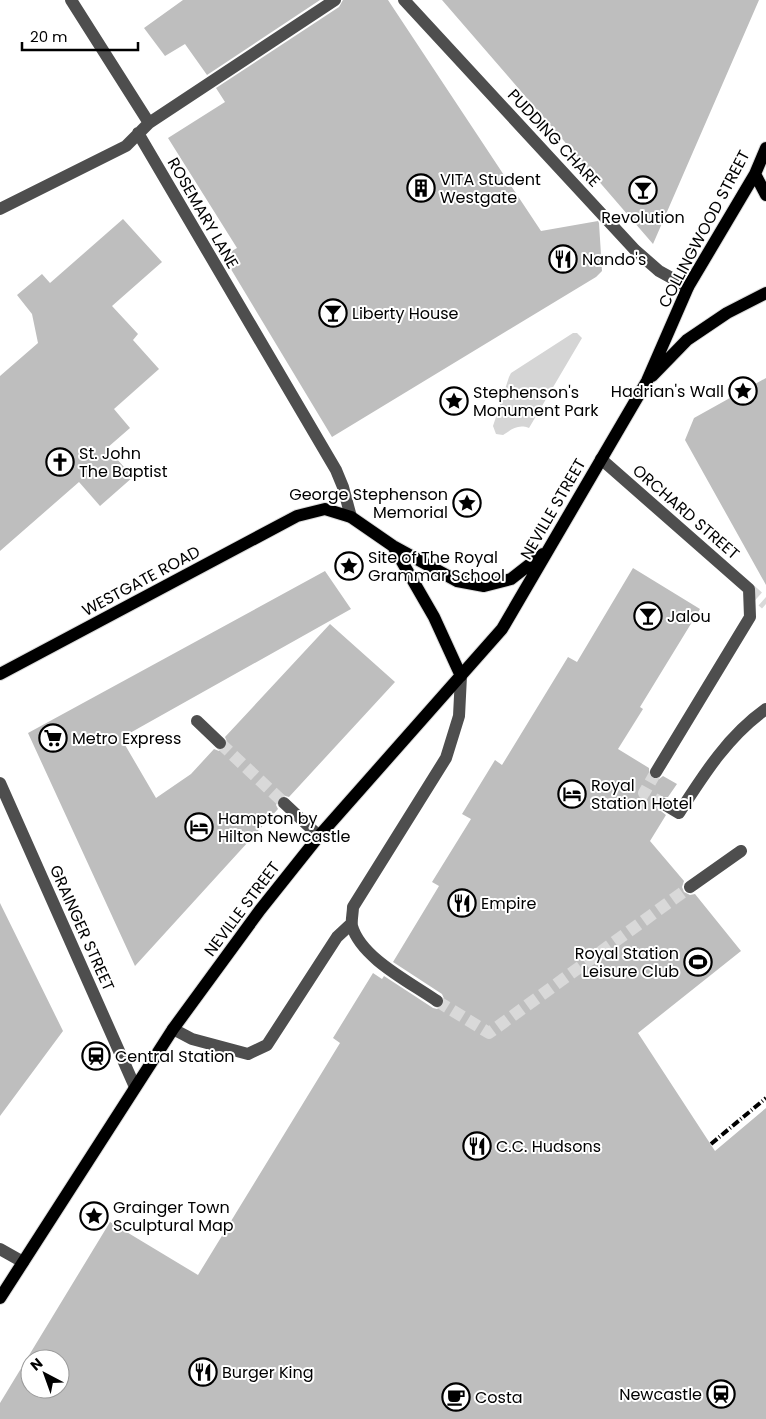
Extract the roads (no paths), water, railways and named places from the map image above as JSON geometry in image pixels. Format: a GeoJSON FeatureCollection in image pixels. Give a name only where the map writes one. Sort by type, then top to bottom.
{"type":"FeatureCollection","features":[{"type":"Feature","properties":{"kind":"main road","name":"COLLINGWOOD STREET"},"geometry":{"type":"LineString","coordinates":[[647,381],[688,287],[755,174],[766,148]]}},
{"type":"Feature","properties":{"kind":"main road"},"geometry":{"type":"LineString","coordinates":[[755,174],[766,195]]}},
{"type":"Feature","properties":{"kind":"main road"},"geometry":{"type":"LineString","coordinates":[[647,381],[686,340],[727,313],[766,293]]}},
{"type":"Feature","properties":{"kind":"main road","name":"NEVILLE STREET"},"geometry":{"type":"LineString","coordinates":[[0,1298],[173,1029],[260,910],[319,836],[502,629],[647,381]]}},
{"type":"Feature","properties":{"kind":"main road","name":"WESTGATE ROAD"},"geometry":{"type":"LineString","coordinates":[[0,674],[297,516],[325,509],[351,517],[393,546],[457,581],[484,586],[511,579],[548,550]]}},
{"type":"Feature","properties":{"kind":"main road"},"geometry":{"type":"LineString","coordinates":[[393,546],[434,617],[461,676]]}},
{"type":"Feature","properties":{"kind":"street"},"geometry":{"type":"LineString","coordinates":[[70,0],[148,123]]}},
{"type":"Feature","properties":{"kind":"street"},"geometry":{"type":"LineString","coordinates":[[0,209],[126,146],[148,123],[335,0]]}},
{"type":"Feature","properties":{"kind":"street","name":"PUDDING CHARE"},"geometry":{"type":"LineString","coordinates":[[404,0],[635,250],[659,271],[688,287]]}},
{"type":"Feature","properties":{"kind":"street","name":"ROSEMARY LANE"},"geometry":{"type":"LineString","coordinates":[[138,133],[336,470],[351,517]]}},
{"type":"Feature","properties":{"kind":"street","name":"ORCHARD STREET"},"geometry":{"type":"LineString","coordinates":[[601,459],[749,589],[750,617],[656,772]]}},
{"type":"Feature","properties":{"kind":"street"},"geometry":{"type":"LineString","coordinates":[[437,1001],[372,957],[359,942],[351,924],[353,907],[446,758],[459,716],[461,676]]}},
{"type":"Feature","properties":{"kind":"street"},"geometry":{"type":"LineString","coordinates":[[664,804],[679,812],[710,766],[740,728],[766,708]]}},
{"type":"Feature","properties":{"kind":"street"},"geometry":{"type":"LineString","coordinates":[[197,721],[220,743]]}},
{"type":"Feature","properties":{"kind":"street","name":"GRAINGER STREET"},"geometry":{"type":"LineString","coordinates":[[0,783],[135,1087]]}},
{"type":"Feature","properties":{"kind":"street"},"geometry":{"type":"LineString","coordinates":[[284,802],[319,836]]}},
{"type":"Feature","properties":{"kind":"street"},"geometry":{"type":"LineString","coordinates":[[690,887],[741,851]]}},
{"type":"Feature","properties":{"kind":"street"},"geometry":{"type":"LineString","coordinates":[[173,1029],[192,1039],[248,1054],[267,1045],[337,937],[351,924]]}},
{"type":"Feature","properties":{"kind":"street"},"geometry":{"type":"LineString","coordinates":[[0,1249],[23,1262]]}},
{"type":"Feature","properties":{"kind":"tunnel"},"geometry":{"type":"LineString","coordinates":[[749,589],[766,604]]}},
{"type":"Feature","properties":{"kind":"tunnel"},"geometry":{"type":"LineString","coordinates":[[220,743],[284,803]]}},
{"type":"Feature","properties":{"kind":"tunnel"},"geometry":{"type":"LineString","coordinates":[[656,772],[644,793],[664,804]]}},
{"type":"Feature","properties":{"kind":"tunnel"},"geometry":{"type":"LineString","coordinates":[[437,1001],[489,1033],[690,887]]}},
{"type":"Feature","properties":{"kind":"railway"},"geometry":{"type":"LineString","coordinates":[[711,1144],[766,1098]]}},
{"type":"Feature","properties":{"kind":"place","name":"VITA Student Westgate"},"geometry":{"type":"Point","coordinates":[421,188]}},
{"type":"Feature","properties":{"kind":"place","name":"Revolution"},"geometry":{"type":"Point","coordinates":[643,190]}},
{"type":"Feature","properties":{"kind":"place","name":"Nando's"},"geometry":{"type":"Point","coordinates":[563,259]}},
{"type":"Feature","properties":{"kind":"place","name":"Liberty House"},"geometry":{"type":"Point","coordinates":[333,313]}},
{"type":"Feature","properties":{"kind":"place","name":"Hadrian's Wall"},"geometry":{"type":"Point","coordinates":[743,391]}},
{"type":"Feature","properties":{"kind":"place","name":"Stephenson's Monument Park"},"geometry":{"type":"Point","coordinates":[454,401]}},
{"type":"Feature","properties":{"kind":"place","name":"St. John The Baptist"},"geometry":{"type":"Point","coordinates":[60,462]}},
{"type":"Feature","properties":{"kind":"place","name":"George Stephenson Memorial"},"geometry":{"type":"Point","coordinates":[467,503]}},
{"type":"Feature","properties":{"kind":"place","name":"Site of The Royal Grammar School"},"geometry":{"type":"Point","coordinates":[349,566]}},
{"type":"Feature","properties":{"kind":"place","name":"Jalou"},"geometry":{"type":"Point","coordinates":[648,616]}},
{"type":"Feature","properties":{"kind":"place","name":"Metro Express"},"geometry":{"type":"Point","coordinates":[53,738]}},
{"type":"Feature","properties":{"kind":"place","name":"Royal Station Hotel"},"geometry":{"type":"Point","coordinates":[572,794]}},
{"type":"Feature","properties":{"kind":"place","name":"Hampton by Hilton Newcastle"},"geometry":{"type":"Point","coordinates":[199,827]}},
{"type":"Feature","properties":{"kind":"place","name":"Empire"},"geometry":{"type":"Point","coordinates":[462,903]}},
{"type":"Feature","properties":{"kind":"place","name":"Royal Station Leisure Club"},"geometry":{"type":"Point","coordinates":[698,962]}},
{"type":"Feature","properties":{"kind":"place","name":"Central Station"},"geometry":{"type":"Point","coordinates":[96,1056]}},
{"type":"Feature","properties":{"kind":"place","name":"C.C. Hudsons"},"geometry":{"type":"Point","coordinates":[477,1146]}},
{"type":"Feature","properties":{"kind":"place","name":"Grainger Town Sculptural Map"},"geometry":{"type":"Point","coordinates":[94,1216]}},
{"type":"Feature","properties":{"kind":"place","name":"Burger King"},"geometry":{"type":"Point","coordinates":[203,1372]}},
{"type":"Feature","properties":{"kind":"place","name":"Newcastle"},"geometry":{"type":"Point","coordinates":[721,1394]}},
{"type":"Feature","properties":{"kind":"place","name":"Costa"},"geometry":{"type":"Point","coordinates":[456,1397]}}]}
